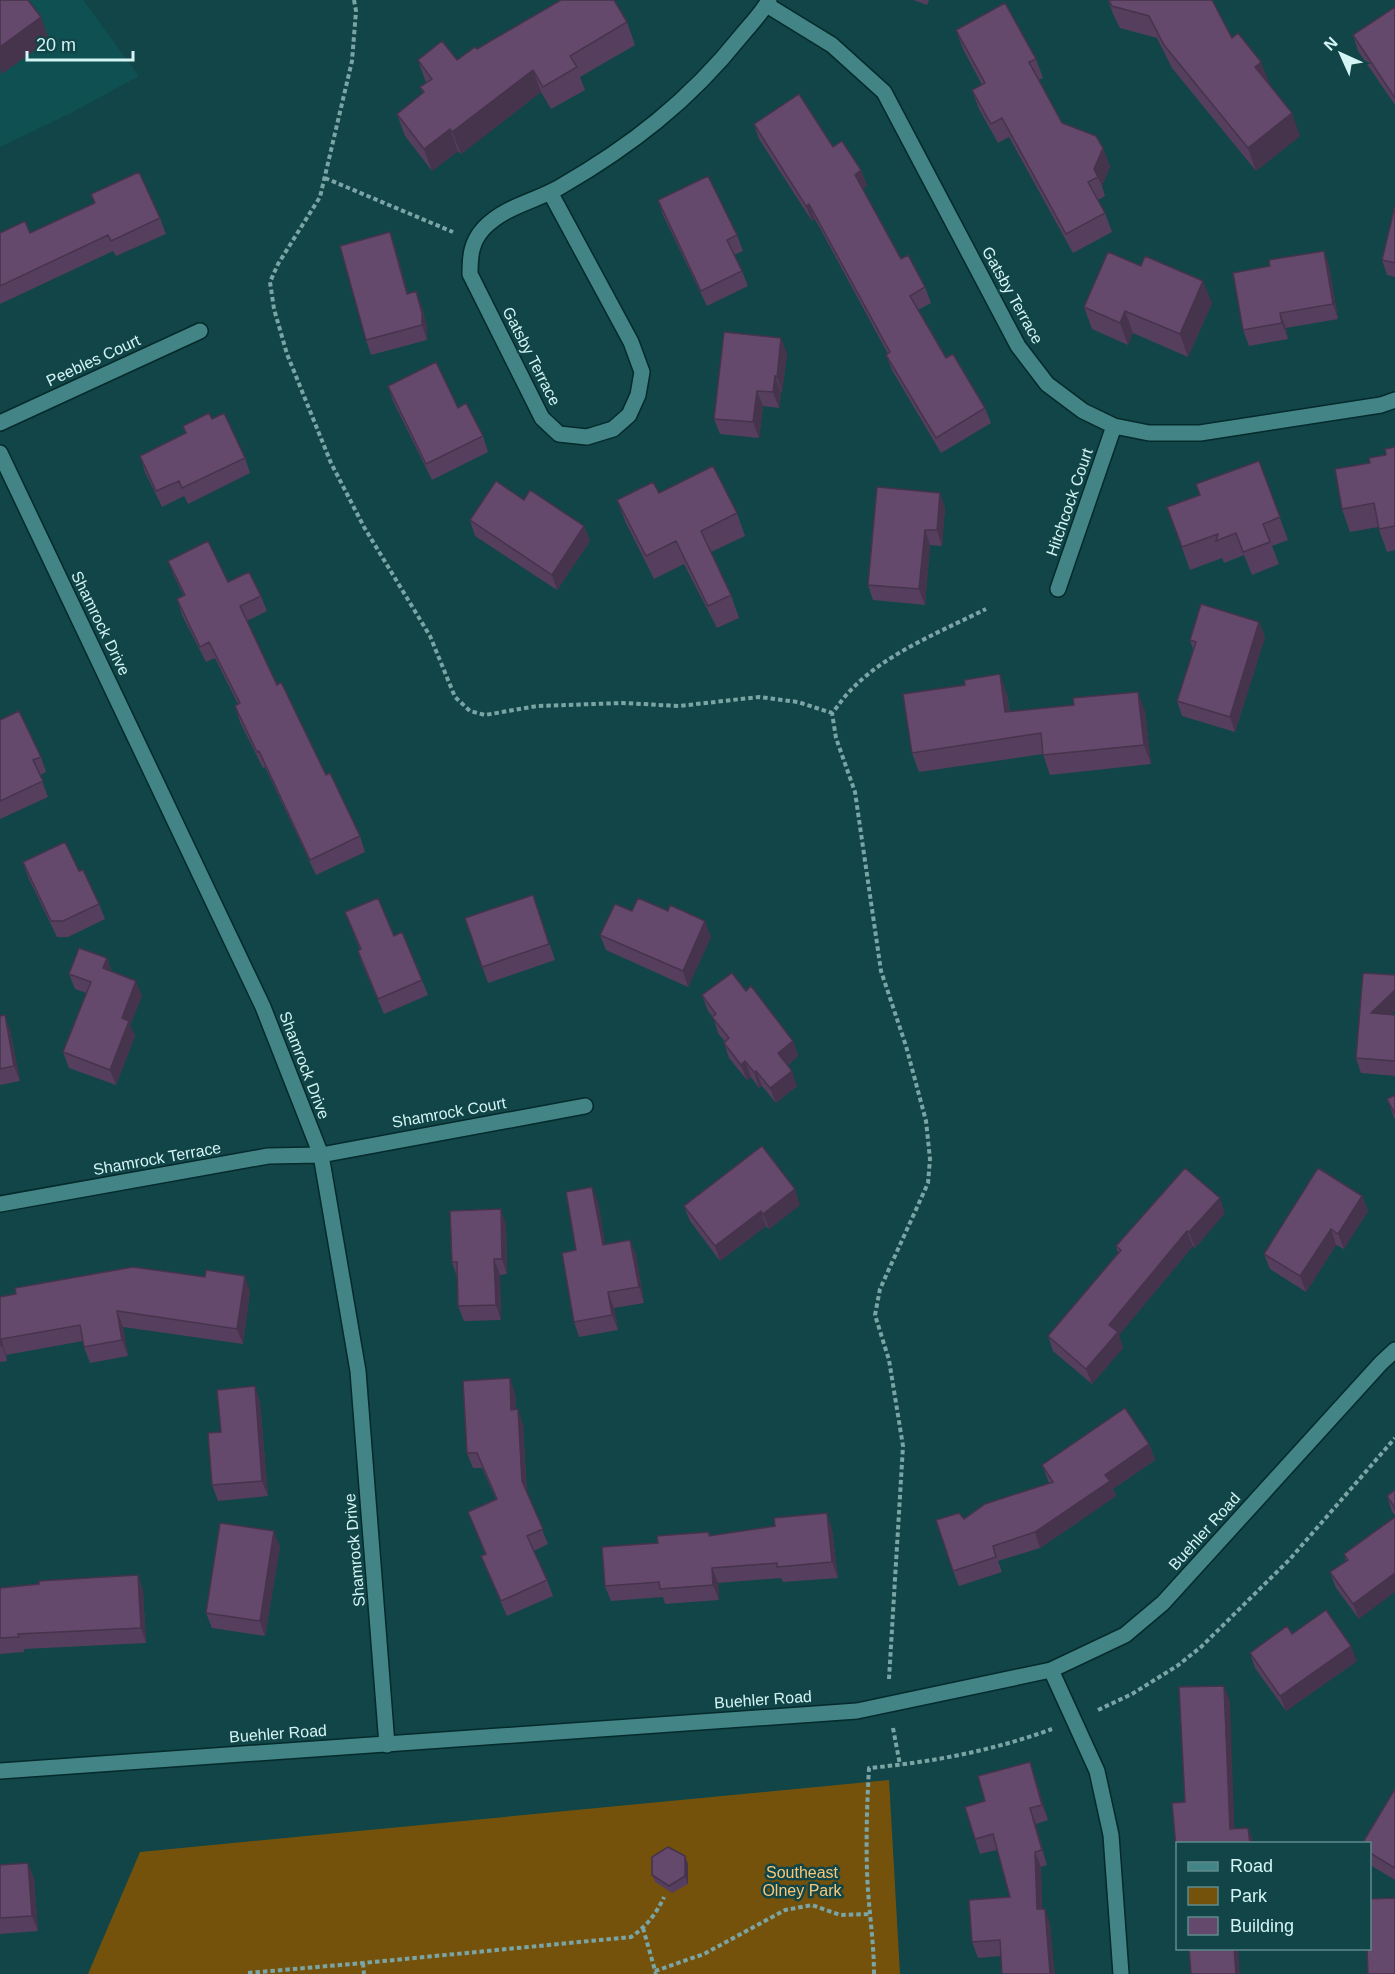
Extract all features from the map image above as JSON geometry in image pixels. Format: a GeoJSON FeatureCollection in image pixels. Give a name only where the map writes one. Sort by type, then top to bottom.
{"type":"FeatureCollection","features":[{"type":"Feature","properties":{"kind":"street","name":"Gatsby Terrace"},"geometry":{"type":"LineString","coordinates":[[550,192],[631,342],[642,372],[638,395],[629,415],[613,429],[587,437],[559,434],[542,418],[470,274],[470,250],[482,230],[500,213],[550,192],[604,161],[664,117],[719,64],[768,2],[832,45],[884,92],[1018,346],[1047,384],[1083,411],[1114,426],[1149,432],[1200,433],[1381,405],[1395,400]]}},
{"type":"Feature","properties":{"kind":"street","name":"Peebles Court"},"geometry":{"type":"LineString","coordinates":[[0,423],[200,331]]}},
{"type":"Feature","properties":{"kind":"street","name":"Hitchcock Court"},"geometry":{"type":"LineString","coordinates":[[1058,589],[1114,426]]}},
{"type":"Feature","properties":{"kind":"street","name":"Shamrock Drive"},"geometry":{"type":"LineString","coordinates":[[0,453],[263,1007],[321,1155],[358,1371],[387,1744]]}},
{"type":"Feature","properties":{"kind":"street","name":"Shamrock Court"},"geometry":{"type":"LineString","coordinates":[[321,1155],[585,1106]]}},
{"type":"Feature","properties":{"kind":"street","name":"Shamrock Terrace"},"geometry":{"type":"LineString","coordinates":[[0,1204],[268,1156],[321,1155]]}},
{"type":"Feature","properties":{"kind":"street","name":"Buehler Road"},"geometry":{"type":"LineString","coordinates":[[0,1771],[857,1711],[1051,1670],[1125,1635],[1163,1603],[1381,1362],[1395,1350]]}},
{"type":"Feature","properties":{"kind":"street"},"geometry":{"type":"LineString","coordinates":[[1051,1670],[1097,1772],[1111,1834],[1121,1974]]}},
{"type":"Feature","properties":{"kind":"path"},"geometry":{"type":"LineString","coordinates":[[354,0],[356,11],[352,62],[320,197],[278,264],[270,282],[274,309],[287,354],[331,463],[364,527],[430,636],[455,697],[470,711],[485,715],[537,706],[622,703],[678,706],[759,697],[798,702],[832,713]]}},
{"type":"Feature","properties":{"kind":"path"},"geometry":{"type":"LineString","coordinates":[[325,178],[476,242]]}},
{"type":"Feature","properties":{"kind":"path"},"geometry":{"type":"LineString","coordinates":[[900,1765],[888,1704],[903,1446],[889,1360],[875,1315],[880,1289],[928,1183],[930,1159],[926,1121],[906,1047],[881,971],[855,792],[836,738],[832,713],[853,687],[876,668],[922,640],[986,609]]}},
{"type":"Feature","properties":{"kind":"path"},"geometry":{"type":"LineString","coordinates":[[874,1974],[867,1874],[866,1830],[869,1768],[929,1762],[994,1748],[1074,1721],[1132,1694],[1177,1666],[1201,1647],[1290,1559],[1395,1438]]}},
{"type":"Feature","properties":{"kind":"path"},"geometry":{"type":"LineString","coordinates":[[248,1973],[363,1964],[631,1937],[655,1915],[664,1897]]}},
{"type":"Feature","properties":{"kind":"path"},"geometry":{"type":"LineString","coordinates":[[643,1928],[656,1972],[704,1954],[784,1910],[812,1905],[840,1915],[871,1914]]}},
{"type":"Feature","properties":{"kind":"path"},"geometry":{"type":"LineString","coordinates":[[363,1964],[364,1974]]}},
{"type":"Feature","properties":{"kind":"shaded area"},"geometry":{"type":"Polygon","coordinates":[[[0,0],[83,0],[139,76],[71,113],[0,147],[0,0]]]}},
{"type":"Feature","properties":{"kind":"green space","name":"Southeast Olney Park"},"geometry":{"type":"Polygon","coordinates":[[[889,1780],[900,1974],[88,1974],[140,1852],[889,1780]]]}},
{"type":"Feature","properties":{"kind":"building"},"geometry":{"type":"Polygon","coordinates":[[[0,0],[28,0],[41,17],[0,47],[0,0]]]}},
{"type":"Feature","properties":{"kind":"building"},"geometry":{"type":"Polygon","coordinates":[[[561,0],[614,0],[627,22],[570,56],[577,67],[543,87],[533,70],[452,132],[450,129],[424,149],[397,114],[424,92],[420,87],[432,79],[418,60],[442,41],[457,60],[475,47],[477,49],[561,0]]]}},
{"type":"Feature","properties":{"kind":"building"},"geometry":{"type":"Polygon","coordinates":[[[1109,0],[1212,0],[1232,38],[1238,33],[1261,62],[1255,67],[1292,113],[1248,148],[1164,45],[1149,16],[1112,6],[1109,0]]]}},
{"type":"Feature","properties":{"kind":"building"},"geometry":{"type":"Polygon","coordinates":[[[1005,3],[1036,59],[1029,62],[1062,123],[1096,136],[1103,148],[1094,169],[1098,177],[1088,182],[1105,213],[1066,234],[1002,118],[991,124],[972,90],[985,83],[956,30],[1005,3]]]}},
{"type":"Feature","properties":{"kind":"building"},"geometry":{"type":"Polygon","coordinates":[[[1395,7],[1395,98],[1353,35],[1395,7]]]}},
{"type":"Feature","properties":{"kind":"building"},"geometry":{"type":"Polygon","coordinates":[[[799,94],[833,147],[842,141],[861,170],[855,175],[901,259],[908,255],[925,287],[910,296],[946,358],[953,354],[985,408],[936,438],[886,355],[890,352],[809,204],[806,206],[754,124],[799,94]]]}},
{"type":"Feature","properties":{"kind":"building"},"geometry":{"type":"Polygon","coordinates":[[[139,172],[160,218],[111,241],[108,235],[0,286],[0,233],[25,221],[30,233],[95,203],[91,194],[139,172]]]}},
{"type":"Feature","properties":{"kind":"building"},"geometry":{"type":"Polygon","coordinates":[[[708,176],[737,235],[727,240],[742,271],[701,291],[658,200],[708,176]]]}},
{"type":"Feature","properties":{"kind":"building"},"geometry":{"type":"Polygon","coordinates":[[[1395,206],[1395,263],[1382,260],[1395,206]]]}},
{"type":"Feature","properties":{"kind":"building"},"geometry":{"type":"Polygon","coordinates":[[[390,232],[407,294],[416,291],[422,313],[422,325],[366,340],[340,246],[390,232]]]}},
{"type":"Feature","properties":{"kind":"building"},"geometry":{"type":"Polygon","coordinates":[[[1324,251],[1333,304],[1280,313],[1282,323],[1243,330],[1233,273],[1270,266],[1269,260],[1324,251]]]}},
{"type":"Feature","properties":{"kind":"building"},"geometry":{"type":"Polygon","coordinates":[[[1108,252],[1141,266],[1145,256],[1203,281],[1180,334],[1125,311],[1120,323],[1084,307],[1108,252]]]}},
{"type":"Feature","properties":{"kind":"building"},"geometry":{"type":"Polygon","coordinates":[[[724,332],[781,338],[773,392],[757,391],[753,422],[714,419],[724,332]]]}},
{"type":"Feature","properties":{"kind":"building"},"geometry":{"type":"Polygon","coordinates":[[[436,362],[458,408],[466,403],[483,436],[426,464],[388,386],[436,362]]]}},
{"type":"Feature","properties":{"kind":"building"},"geometry":{"type":"Polygon","coordinates":[[[209,413],[212,419],[224,413],[245,458],[182,488],[179,481],[156,491],[140,456],[186,433],[183,426],[209,413]]]}},
{"type":"Feature","properties":{"kind":"building"},"geometry":{"type":"Polygon","coordinates":[[[1395,447],[1395,526],[1379,529],[1374,503],[1342,509],[1335,469],[1370,463],[1369,458],[1386,455],[1385,449],[1395,447]]]}},
{"type":"Feature","properties":{"kind":"building"},"geometry":{"type":"Polygon","coordinates":[[[1259,461],[1280,517],[1263,524],[1270,542],[1243,552],[1236,533],[1216,541],[1218,534],[1182,547],[1167,507],[1200,495],[1196,484],[1259,461]]]}},
{"type":"Feature","properties":{"kind":"building"},"geometry":{"type":"Polygon","coordinates":[[[713,466],[737,513],[701,531],[731,595],[708,606],[676,541],[646,556],[617,500],[653,482],[659,493],[713,466]]]}},
{"type":"Feature","properties":{"kind":"building"},"geometry":{"type":"Polygon","coordinates":[[[496,481],[524,500],[530,490],[584,526],[552,575],[470,520],[496,481]]]}},
{"type":"Feature","properties":{"kind":"building"},"geometry":{"type":"Polygon","coordinates":[[[877,487],[940,493],[937,530],[925,530],[919,589],[868,585],[877,487]]]}},
{"type":"Feature","properties":{"kind":"building"},"geometry":{"type":"Polygon","coordinates":[[[208,541],[228,582],[249,572],[261,596],[240,606],[277,685],[281,682],[326,775],[330,773],[360,836],[310,860],[259,751],[257,752],[235,706],[240,703],[209,642],[200,647],[177,599],[185,595],[168,561],[208,541]]]}},
{"type":"Feature","properties":{"kind":"building"},"geometry":{"type":"Polygon","coordinates":[[[1201,604],[1259,622],[1230,717],[1177,701],[1196,642],[1190,640],[1201,604]]]}},
{"type":"Feature","properties":{"kind":"building"},"geometry":{"type":"Polygon","coordinates":[[[1000,674],[1005,712],[1074,705],[1073,698],[1138,692],[1144,745],[1043,755],[1041,733],[912,753],[903,694],[965,685],[964,680],[1000,674]]]}},
{"type":"Feature","properties":{"kind":"building"},"geometry":{"type":"Polygon","coordinates":[[[19,711],[41,757],[33,760],[43,781],[0,801],[0,720],[19,711]]]}},
{"type":"Feature","properties":{"kind":"building"},"geometry":{"type":"Polygon","coordinates":[[[65,842],[79,871],[83,870],[99,904],[63,921],[51,921],[23,862],[65,842]]]}},
{"type":"Feature","properties":{"kind":"building"},"geometry":{"type":"Polygon","coordinates":[[[533,895],[549,944],[482,967],[465,918],[533,895]]]}},
{"type":"Feature","properties":{"kind":"building"},"geometry":{"type":"Polygon","coordinates":[[[378,898],[394,936],[402,932],[422,980],[378,999],[358,951],[361,949],[345,912],[378,898]]]}},
{"type":"Feature","properties":{"kind":"building"},"geometry":{"type":"Polygon","coordinates":[[[638,898],[668,911],[670,905],[705,921],[683,971],[600,935],[615,904],[632,911],[638,898]]]}},
{"type":"Feature","properties":{"kind":"building"},"geometry":{"type":"Polygon","coordinates":[[[79,948],[107,958],[103,968],[136,981],[122,1018],[129,1021],[110,1070],[63,1052],[91,982],[69,974],[79,948]]]}},
{"type":"Feature","properties":{"kind":"building"},"geometry":{"type":"Polygon","coordinates":[[[732,973],[746,991],[751,986],[793,1041],[778,1053],[792,1071],[770,1088],[745,1061],[741,1065],[724,1043],[729,1038],[712,1017],[716,1014],[702,995],[732,973]]]}},
{"type":"Feature","properties":{"kind":"building"},"geometry":{"type":"Polygon","coordinates":[[[1363,973],[1395,975],[1395,990],[1371,1013],[1395,1015],[1395,1061],[1356,1058],[1363,973]]]}},
{"type":"Feature","properties":{"kind":"building"},"geometry":{"type":"Polygon","coordinates":[[[5,1015],[14,1066],[0,1069],[0,1016],[5,1015]]]}},
{"type":"Feature","properties":{"kind":"building"},"geometry":{"type":"Polygon","coordinates":[[[1395,1095],[1395,1114],[1387,1099],[1395,1095]]]}},
{"type":"Feature","properties":{"kind":"building"},"geometry":{"type":"Polygon","coordinates":[[[762,1146],[795,1189],[763,1214],[761,1211],[715,1246],[684,1206],[762,1146]]]}},
{"type":"Feature","properties":{"kind":"building"},"geometry":{"type":"Polygon","coordinates":[[[1185,1168],[1220,1198],[1189,1232],[1187,1231],[1109,1325],[1118,1332],[1086,1369],[1048,1336],[1121,1250],[1116,1246],[1185,1168]]]}},
{"type":"Feature","properties":{"kind":"building"},"geometry":{"type":"Polygon","coordinates":[[[1318,1168],[1362,1196],[1338,1234],[1331,1229],[1300,1276],[1264,1254],[1318,1168]]]}},
{"type":"Feature","properties":{"kind":"building"},"geometry":{"type":"Polygon","coordinates":[[[592,1187],[603,1245],[630,1240],[639,1287],[608,1292],[612,1315],[574,1322],[562,1253],[576,1250],[566,1192],[592,1187]]]}},
{"type":"Feature","properties":{"kind":"building"},"geometry":{"type":"Polygon","coordinates":[[[501,1209],[502,1259],[494,1259],[496,1305],[458,1306],[457,1262],[452,1262],[450,1211],[501,1209]]]}},
{"type":"Feature","properties":{"kind":"building"},"geometry":{"type":"Polygon","coordinates":[[[133,1267],[205,1277],[206,1270],[245,1276],[237,1329],[117,1311],[122,1340],[84,1347],[80,1325],[1,1339],[2,1345],[0,1346],[0,1297],[16,1294],[15,1288],[133,1267]]]}},
{"type":"Feature","properties":{"kind":"building"},"geometry":{"type":"Polygon","coordinates":[[[510,1378],[511,1410],[518,1409],[522,1481],[543,1529],[527,1536],[547,1580],[501,1601],[481,1556],[486,1554],[468,1512],[497,1499],[477,1453],[467,1453],[463,1381],[510,1378]]]}},
{"type":"Feature","properties":{"kind":"building"},"geometry":{"type":"Polygon","coordinates":[[[255,1386],[262,1481],[212,1485],[208,1433],[221,1432],[217,1390],[255,1386]]]}},
{"type":"Feature","properties":{"kind":"building"},"geometry":{"type":"Polygon","coordinates":[[[1125,1408],[1149,1444],[1105,1475],[1110,1481],[1035,1532],[993,1546],[996,1557],[953,1571],[936,1520],[959,1513],[964,1519],[985,1504],[1053,1482],[1042,1465],[1125,1408]]]}},
{"type":"Feature","properties":{"kind":"building"},"geometry":{"type":"Polygon","coordinates":[[[1395,1490],[1395,1508],[1387,1496],[1395,1490]]]}},
{"type":"Feature","properties":{"kind":"building"},"geometry":{"type":"Polygon","coordinates":[[[827,1513],[832,1562],[777,1567],[777,1563],[712,1568],[713,1585],[660,1589],[659,1582],[605,1586],[602,1547],[658,1543],[657,1536],[709,1532],[709,1536],[775,1526],[774,1518],[827,1513]]]}},
{"type":"Feature","properties":{"kind":"building"},"geometry":{"type":"Polygon","coordinates":[[[1395,1517],[1395,1573],[1353,1604],[1330,1572],[1348,1560],[1344,1554],[1395,1517]]]}},
{"type":"Feature","properties":{"kind":"building"},"geometry":{"type":"Polygon","coordinates":[[[220,1523],[274,1531],[260,1621],[206,1613],[220,1523]]]}},
{"type":"Feature","properties":{"kind":"building"},"geometry":{"type":"Polygon","coordinates":[[[138,1575],[141,1628],[18,1634],[19,1637],[0,1638],[0,1588],[39,1584],[39,1581],[138,1575]]]}},
{"type":"Feature","properties":{"kind":"building"},"geometry":{"type":"Polygon","coordinates":[[[1326,1610],[1351,1646],[1280,1696],[1250,1653],[1287,1626],[1292,1634],[1326,1610]]]}},
{"type":"Feature","properties":{"kind":"building"},"geometry":{"type":"Polygon","coordinates":[[[1224,1686],[1230,1829],[1248,1828],[1250,1842],[1176,1842],[1176,1848],[1172,1803],[1185,1802],[1179,1687],[1224,1686]]]}},
{"type":"Feature","properties":{"kind":"building"},"geometry":{"type":"Polygon","coordinates":[[[1030,1762],[1042,1805],[1030,1808],[1042,1850],[1035,1852],[1037,1909],[1045,1909],[1050,1973],[1054,1974],[1002,1974],[1000,1940],[972,1942],[969,1900],[1010,1897],[993,1834],[975,1839],[965,1807],[985,1801],[978,1776],[1030,1762]]]}},
{"type":"Feature","properties":{"kind":"building"},"geometry":{"type":"Polygon","coordinates":[[[1395,1789],[1395,1868],[1371,1854],[1371,1842],[1363,1842],[1395,1789]]]}},
{"type":"Feature","properties":{"kind":"building"},"geometry":{"type":"Polygon","coordinates":[[[668,1847],[685,1856],[685,1876],[669,1886],[652,1875],[652,1857],[668,1847]]]}},
{"type":"Feature","properties":{"kind":"building"},"geometry":{"type":"Polygon","coordinates":[[[28,1863],[32,1916],[0,1918],[0,1865],[28,1863]]]}},
{"type":"Feature","properties":{"kind":"building"},"geometry":{"type":"Polygon","coordinates":[[[1395,1898],[1395,1974],[1368,1974],[1367,1950],[1371,1950],[1371,1899],[1395,1898]]]}},
{"type":"Feature","properties":{"kind":"building"},"geometry":{"type":"Polygon","coordinates":[[[1189,1950],[1234,1950],[1236,1974],[1191,1974],[1189,1950]]]}}]}
